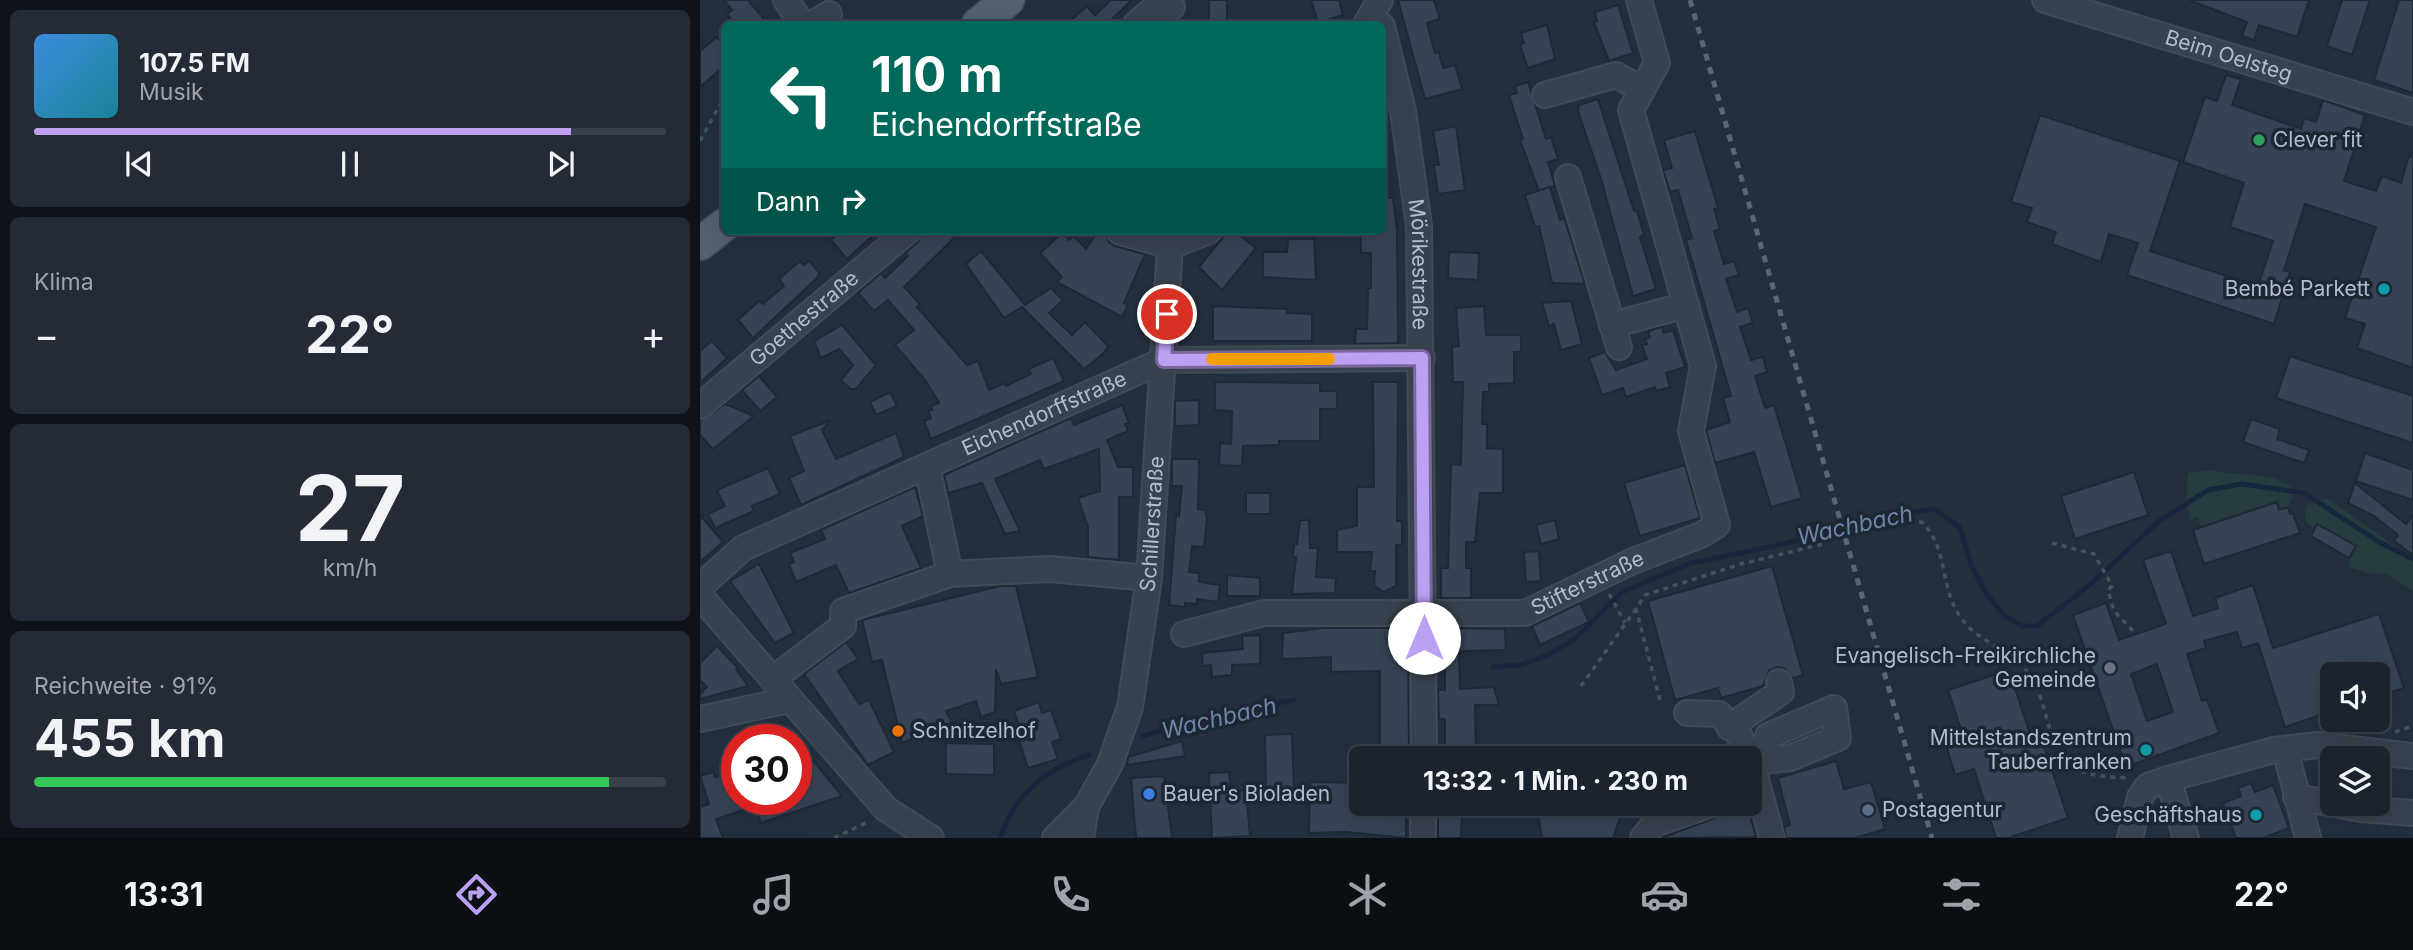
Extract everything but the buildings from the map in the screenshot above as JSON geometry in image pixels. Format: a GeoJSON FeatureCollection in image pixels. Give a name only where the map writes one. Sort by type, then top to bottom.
{"type":"FeatureCollection","features":[{"type":"Feature","properties":{"kind":"main road"},"geometry":{"type":"LineString","coordinates":[[982,21],[1007,0]]}},
{"type":"Feature","properties":{"kind":"main road"},"geometry":{"type":"LineString","coordinates":[[700,244],[721,227]]}},
{"type":"Feature","properties":{"kind":"street"},"geometry":{"type":"LineString","coordinates":[[786,0],[800,21]]}},
{"type":"Feature","properties":{"kind":"street","name":"Stifterstraße"},"geometry":{"type":"LineString","coordinates":[[1184,634],[1264,613],[1525,613],[1633,561],[1700,536],[1717,525],[1691,431],[1703,366],[1631,110],[1657,63],[1639,0]]}},
{"type":"Feature","properties":{"kind":"street","name":"Beim Oelsteg"},"geometry":{"type":"LineString","coordinates":[[2045,0],[2413,112]]}},
{"type":"Feature","properties":{"kind":"street"},"geometry":{"type":"LineString","coordinates":[[1140,21],[1151,12],[1172,11]]}},
{"type":"Feature","properties":{"kind":"street","name":"Mörikestraße"},"geometry":{"type":"LineString","coordinates":[[1386,47],[1403,111],[1419,226],[1424,746]]}},
{"type":"Feature","properties":{"kind":"street"},"geometry":{"type":"LineString","coordinates":[[1545,94],[1616,75],[1642,89]]}},
{"type":"Feature","properties":{"kind":"street"},"geometry":{"type":"LineString","coordinates":[[1568,177],[1615,336],[1686,305]]}},
{"type":"Feature","properties":{"kind":"street","name":"Goethestraße"},"geometry":{"type":"LineString","coordinates":[[700,406],[903,235]]}},
{"type":"Feature","properties":{"kind":"street"},"geometry":{"type":"LineString","coordinates":[[1146,235],[1171,238]]}},
{"type":"Feature","properties":{"kind":"street","name":"Schillerstraße"},"geometry":{"type":"LineString","coordinates":[[1055,838],[1086,807],[1111,764],[1130,707],[1149,578],[1171,238]]}},
{"type":"Feature","properties":{"kind":"street","name":"Eichendorffstraße"},"geometry":{"type":"LineString","coordinates":[[700,587],[743,548],[1164,360],[1422,358]]}},
{"type":"Feature","properties":{"kind":"street"},"geometry":{"type":"LineString","coordinates":[[927,466],[950,574]]}},
{"type":"Feature","properties":{"kind":"street"},"geometry":{"type":"LineString","coordinates":[[773,679],[843,626],[844,611],[950,574],[1050,569],[1149,578]]}},
{"type":"Feature","properties":{"kind":"street"},"geometry":{"type":"LineString","coordinates":[[700,596],[886,809],[902,831],[931,838]]}},
{"type":"Feature","properties":{"kind":"street"},"geometry":{"type":"LineString","coordinates":[[1687,713],[1724,720],[1773,700],[1781,692],[1779,682]]}},
{"type":"Feature","properties":{"kind":"street"},"geometry":{"type":"LineString","coordinates":[[1704,692],[1724,720],[1738,733],[1743,746]]}},
{"type":"Feature","properties":{"kind":"street"},"geometry":{"type":"LineString","coordinates":[[700,719],[789,700]]}},
{"type":"Feature","properties":{"kind":"street"},"geometry":{"type":"LineString","coordinates":[[2130,838],[2140,797],[2148,786],[2168,779],[2285,749],[2318,745],[2413,756]]}},
{"type":"Feature","properties":{"kind":"street"},"geometry":{"type":"LineString","coordinates":[[2285,749],[2308,838]]}},
{"type":"Feature","properties":{"kind":"street"},"geometry":{"type":"LineString","coordinates":[[2168,779],[2186,838]]}},
{"type":"Feature","properties":{"kind":"street"},"geometry":{"type":"LineString","coordinates":[[2296,797],[2361,809],[2413,813]]}},
{"type":"Feature","properties":{"kind":"street"},"geometry":{"type":"LineString","coordinates":[[1762,803],[1772,838]]}},
{"type":"Feature","properties":{"kind":"street","name":"Schillerstraße"},"geometry":{"type":"LineString","coordinates":[[1081,838],[1086,807]]}},
{"type":"Feature","properties":{"kind":"street"},"geometry":{"type":"LineString","coordinates":[[1423,816],[1423,838]]}},
{"type":"Feature","properties":{"kind":"street"},"geometry":{"type":"LineString","coordinates":[[1643,838],[1654,824],[1678,816]]}},
{"type":"Feature","properties":{"kind":"path"},"geometry":{"type":"LineString","coordinates":[[700,141],[721,102]]}},
{"type":"Feature","properties":{"kind":"path"},"geometry":{"type":"LineString","coordinates":[[1899,523],[1922,522],[1936,535],[1956,608],[1970,631],[2015,659],[2026,670],[2039,692],[2055,749],[2066,763],[2091,775],[2125,778],[2137,774]]}},
{"type":"Feature","properties":{"kind":"path"},"geometry":{"type":"LineString","coordinates":[[2052,543],[2094,554],[2112,586],[2108,590],[2115,611],[2136,634]]}},
{"type":"Feature","properties":{"kind":"path"},"geometry":{"type":"LineString","coordinates":[[1581,687],[1645,595],[1741,564],[1823,544]]}},
{"type":"Feature","properties":{"kind":"path"},"geometry":{"type":"LineString","coordinates":[[1600,577],[1625,623]]}},
{"type":"Feature","properties":{"kind":"path"},"geometry":{"type":"LineString","coordinates":[[1636,609],[1660,700]]}},
{"type":"Feature","properties":{"kind":"path"},"geometry":{"type":"LineString","coordinates":[[2388,732],[2395,733],[2413,726]]}},
{"type":"Feature","properties":{"kind":"path"},"geometry":{"type":"LineString","coordinates":[[834,838],[868,822],[886,809]]}},
{"type":"Feature","properties":{"kind":"green space"},"geometry":{"type":"Polygon","coordinates":[[[2213,470],[2267,477],[2287,484],[2295,491],[2288,507],[2279,510],[2276,502],[2201,527],[2198,517],[2190,520],[2186,501],[2188,473],[2213,470]]]}},
{"type":"Feature","properties":{"kind":"green space"},"geometry":{"type":"Polygon","coordinates":[[[2327,498],[2413,559],[2413,591],[2387,574],[2369,573],[2348,567],[2356,545],[2318,524],[2315,529],[2305,521],[2306,506],[2327,498]]]}},
{"type":"Feature","properties":{"kind":"waterway","name":"Wachbach"},"geometry":{"type":"LineString","coordinates":[[1493,667],[1520,665],[1546,656],[1575,639],[1622,592],[1691,563],[1775,546],[1897,514],[1935,509],[1960,528],[1971,565],[1986,593],[2004,616],[2023,626],[2037,626],[2092,583],[2159,521],[2208,490],[2242,484],[2304,493],[2379,542],[2413,559]]}},
{"type":"Feature","properties":{"kind":"waterway","name":"Wachbach"},"geometry":{"type":"LineString","coordinates":[[1143,736],[1208,717],[1294,700]]}},
{"type":"Feature","properties":{"kind":"waterway","name":"Wachbach"},"geometry":{"type":"LineString","coordinates":[[1000,838],[1014,809],[1034,785],[1059,767],[1089,755]]}},
{"type":"Feature","properties":{"kind":"railway"},"geometry":{"type":"LineString","coordinates":[[1690,0],[1932,838]]}},
{"type":"Feature","properties":{"kind":"slow traffic"},"geometry":{"type":"LineString","coordinates":[[1212,359],[1329,359]]}},
{"type":"Feature","properties":{"kind":"place","name":"Clever fit"},"geometry":{"type":"Point","coordinates":[2259,140]}},
{"type":"Feature","properties":{"kind":"place","name":"Bembé Parkett"},"geometry":{"type":"Point","coordinates":[2384,289]}},
{"type":"Feature","properties":{"kind":"place","name":"Evangelisch-Freikirchliche Gemeinde"},"geometry":{"type":"Point","coordinates":[2110,668]}},
{"type":"Feature","properties":{"kind":"place","name":"Schnitzelhof"},"geometry":{"type":"Point","coordinates":[898,731]}},
{"type":"Feature","properties":{"kind":"place","name":"Mittelstandszentrum Tauberfranken"},"geometry":{"type":"Point","coordinates":[2146,750]}},
{"type":"Feature","properties":{"kind":"place","name":"Bauer's Bioladen"},"geometry":{"type":"Point","coordinates":[1149,794]}},
{"type":"Feature","properties":{"kind":"place","name":"Postagentur"},"geometry":{"type":"Point","coordinates":[1868,810]}},
{"type":"Feature","properties":{"kind":"place","name":"Geschäftshaus"},"geometry":{"type":"Point","coordinates":[2256,815]}},
{"type":"Feature","properties":{"kind":"route"},"geometry":{"type":"LineString","coordinates":[[1167,314],[1164,360],[1422,358],[1424,638]]}}]}
